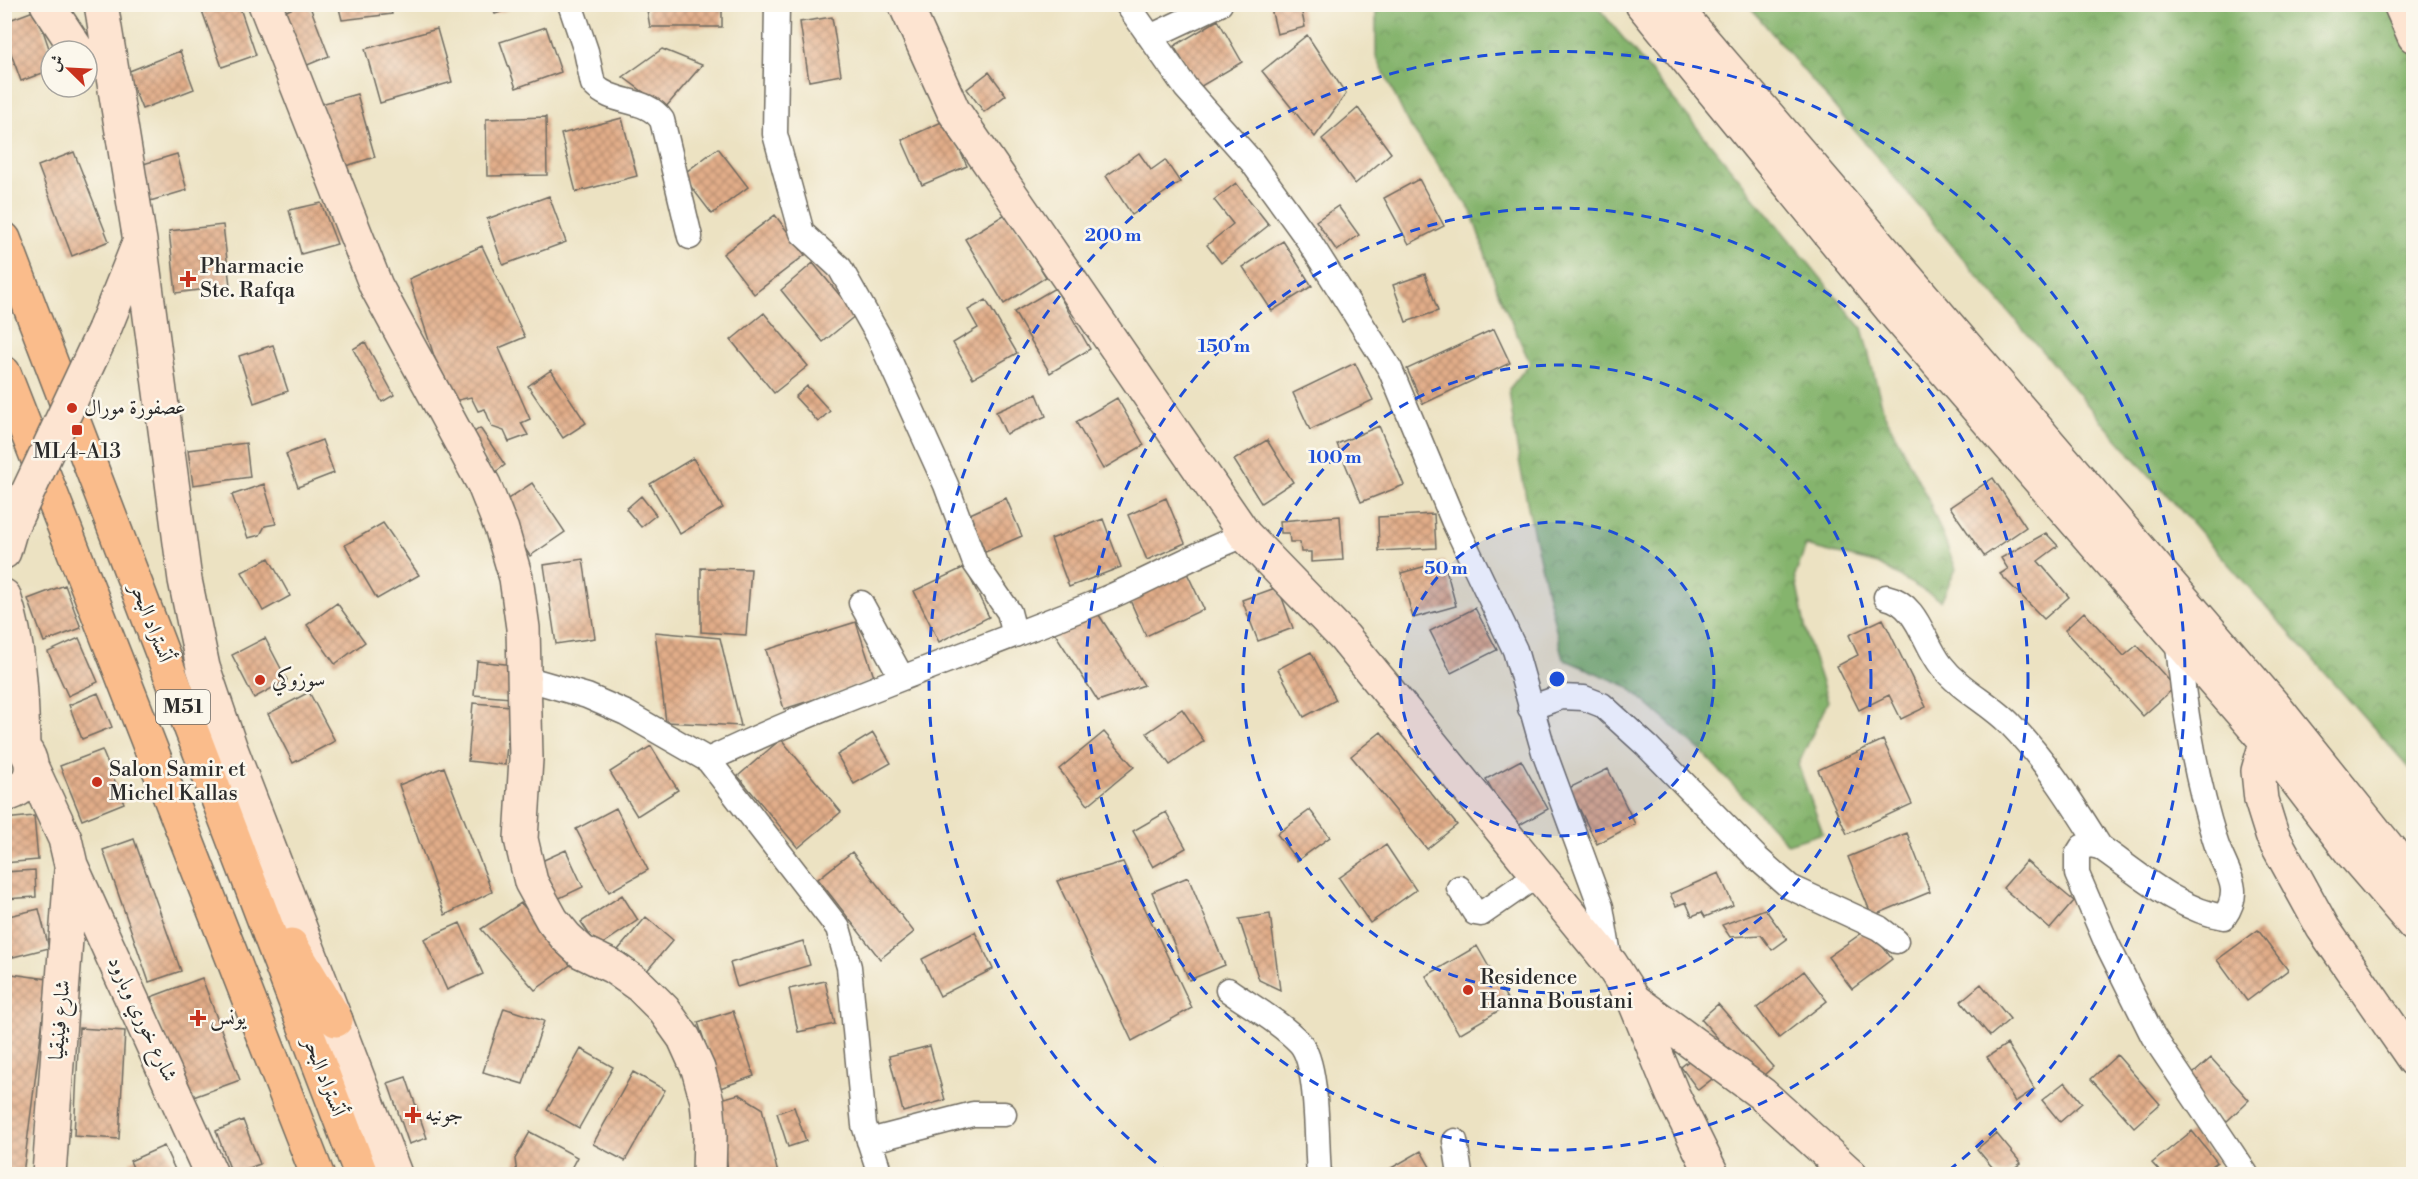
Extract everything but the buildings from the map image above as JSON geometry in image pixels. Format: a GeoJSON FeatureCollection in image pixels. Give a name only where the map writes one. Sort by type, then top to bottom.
{"type":"FeatureCollection","features":[{"type":"Feature","properties":{"kind":"highway","name":"أتستراد البحر"},"geometry":{"type":"LineString","coordinates":[[4,239],[361,1174]]}},
{"type":"Feature","properties":{"kind":"highway","name":"أتستراد البحر"},"geometry":{"type":"LineString","coordinates":[[4,373],[317,1174]]}},
{"type":"Feature","properties":{"kind":"highway"},"geometry":{"type":"LineString","coordinates":[[248,875],[273,911],[336,1020]]}},
{"type":"Feature","properties":{"kind":"street"},"geometry":{"type":"LineString","coordinates":[[46,4],[70,39]]}},
{"type":"Feature","properties":{"kind":"street"},"geometry":{"type":"LineString","coordinates":[[101,4],[140,241],[185,580],[203,667],[231,749],[395,1174]]}},
{"type":"Feature","properties":{"kind":"street"},"geometry":{"type":"LineString","coordinates":[[265,4],[376,285],[484,485],[502,530],[517,588],[523,628],[525,759],[521,839],[531,882],[552,920],[566,937],[582,952],[613,967],[640,986],[664,1010],[684,1038],[698,1069],[707,1101],[710,1135],[709,1174]]}},
{"type":"Feature","properties":{"kind":"street"},"geometry":{"type":"LineString","coordinates":[[570,4],[586,51],[593,84],[611,98],[646,105],[655,110],[662,120],[690,237]]}},
{"type":"Feature","properties":{"kind":"street"},"geometry":{"type":"LineString","coordinates":[[777,4],[775,134],[802,233],[840,268],[878,335],[946,485],[975,563],[1009,612],[1015,635]]}},
{"type":"Feature","properties":{"kind":"street"},"geometry":{"type":"LineString","coordinates":[[905,4],[953,110],[1245,535],[1344,638],[1611,964],[1634,1000],[1674,1095],[1712,1174]]}},
{"type":"Feature","properties":{"kind":"street"},"geometry":{"type":"LineString","coordinates":[[1127,4],[1186,88],[1252,162],[1307,238],[1390,369],[1453,520],[1515,650],[1530,708],[1551,772],[1601,907],[1611,964]]}},
{"type":"Feature","properties":{"kind":"street"},"geometry":{"type":"LineString","coordinates":[[1150,38],[1220,4]]}},
{"type":"Feature","properties":{"kind":"street"},"geometry":{"type":"LineString","coordinates":[[1642,4],[1892,310],[2177,635],[2266,741],[2351,852],[2414,925]]}},
{"type":"Feature","properties":{"kind":"street"},"geometry":{"type":"LineString","coordinates":[[1672,4],[2178,597],[2276,708],[2414,880]]}},
{"type":"Feature","properties":{"kind":"street"},"geometry":{"type":"LineString","coordinates":[[2400,4],[2414,36]]}},
{"type":"Feature","properties":{"kind":"street"},"geometry":{"type":"LineString","coordinates":[[99,83],[117,110]]}},
{"type":"Feature","properties":{"kind":"street"},"geometry":{"type":"LineString","coordinates":[[8,540],[104,330],[140,241]]}},
{"type":"Feature","properties":{"kind":"street"},"geometry":{"type":"LineString","coordinates":[[708,760],[831,704],[1108,598],[1201,552],[1245,535]]}},
{"type":"Feature","properties":{"kind":"street"},"geometry":{"type":"LineString","coordinates":[[4,596],[11,617],[22,701],[13,777],[52,811],[65,839],[71,865]]}},
{"type":"Feature","properties":{"kind":"street"},"geometry":{"type":"LineString","coordinates":[[1886,597],[1897,599],[1911,612],[1940,664],[1958,684],[2009,723],[2051,770],[2100,848]]}},
{"type":"Feature","properties":{"kind":"street"},"geometry":{"type":"LineString","coordinates":[[2178,597],[2177,635],[2188,732],[2205,809],[2220,855],[2235,887],[2233,904],[2224,917],[2205,914],[2177,900],[2100,848],[2090,845],[2082,847],[2077,855],[2076,874],[2107,944],[2153,1036],[2218,1138],[2246,1174]]}},
{"type":"Feature","properties":{"kind":"street"},"geometry":{"type":"LineString","coordinates":[[861,603],[902,678]]}},
{"type":"Feature","properties":{"kind":"street"},"geometry":{"type":"LineString","coordinates":[[525,678],[586,696],[626,713],[708,760],[838,928],[849,967],[864,1125],[880,1174]]}},
{"type":"Feature","properties":{"kind":"street"},"geometry":{"type":"LineString","coordinates":[[1530,708],[1561,697],[1584,698],[1602,705],[1647,746],[1758,859],[1790,888],[1879,928],[1896,941]]}},
{"type":"Feature","properties":{"kind":"street"},"geometry":{"type":"LineString","coordinates":[[2276,708],[2258,771],[2260,800],[2272,835],[2323,928],[2414,1060]]}},
{"type":"Feature","properties":{"kind":"street","name":"شارع فينيقيا"},"geometry":{"type":"LineString","coordinates":[[49,1174],[71,865]]}},
{"type":"Feature","properties":{"kind":"street","name":"شارع خوري وبارود"},"geometry":{"type":"LineString","coordinates":[[71,865],[211,1174]]}},
{"type":"Feature","properties":{"kind":"street"},"geometry":{"type":"LineString","coordinates":[[1459,888],[1475,913],[1481,914],[1537,874]]}},
{"type":"Feature","properties":{"kind":"street"},"geometry":{"type":"LineString","coordinates":[[1228,990],[1300,1043],[1309,1056],[1320,1174]]}},
{"type":"Feature","properties":{"kind":"street"},"geometry":{"type":"LineString","coordinates":[[1634,1000],[1762,1094],[1850,1174]]}},
{"type":"Feature","properties":{"kind":"street"},"geometry":{"type":"LineString","coordinates":[[869,1141],[973,1114],[1004,1114]]}},
{"type":"Feature","properties":{"kind":"street"},"geometry":{"type":"LineString","coordinates":[[1455,1141],[1460,1174]]}},
{"type":"Feature","properties":{"kind":"green space"},"geometry":{"type":"Polygon","coordinates":[[[1376,5],[1596,5],[1862,328],[1884,413],[1928,499],[1956,569],[1941,601],[1878,564],[1806,546],[1795,576],[1808,641],[1828,701],[1798,765],[1823,833],[1788,844],[1702,752],[1627,686],[1563,659],[1525,491],[1509,389],[1530,363],[1498,292],[1471,211],[1408,123],[1376,56],[1376,5]]]}},
{"type":"Feature","properties":{"kind":"green space"},"geometry":{"type":"Polygon","coordinates":[[[1748,5],[2413,5],[2413,772],[2097,416],[1748,5]]]}},
{"type":"Feature","properties":{"kind":"place","name":"Pharmacie Ste. Rafqa"},"geometry":{"type":"Point","coordinates":[188,279]}},
{"type":"Feature","properties":{"kind":"place","name":"عصفورة مورال"},"geometry":{"type":"Point","coordinates":[72,408]}},
{"type":"Feature","properties":{"kind":"place","name":"ML4-A13"},"geometry":{"type":"Point","coordinates":[77,430]}},
{"type":"Feature","properties":{"kind":"place","name":"سوزوكي"},"geometry":{"type":"Point","coordinates":[260,680]}},
{"type":"Feature","properties":{"kind":"place","name":"Salon Samir et Michel Kallas"},"geometry":{"type":"Point","coordinates":[97,782]}},
{"type":"Feature","properties":{"kind":"place","name":"Residence Hanna Boustani"},"geometry":{"type":"Point","coordinates":[1468,990]}},
{"type":"Feature","properties":{"kind":"place","name":"يونس"},"geometry":{"type":"Point","coordinates":[198,1018]}},
{"type":"Feature","properties":{"kind":"place","name":"جونيه"},"geometry":{"type":"Point","coordinates":[413,1115]}}]}
